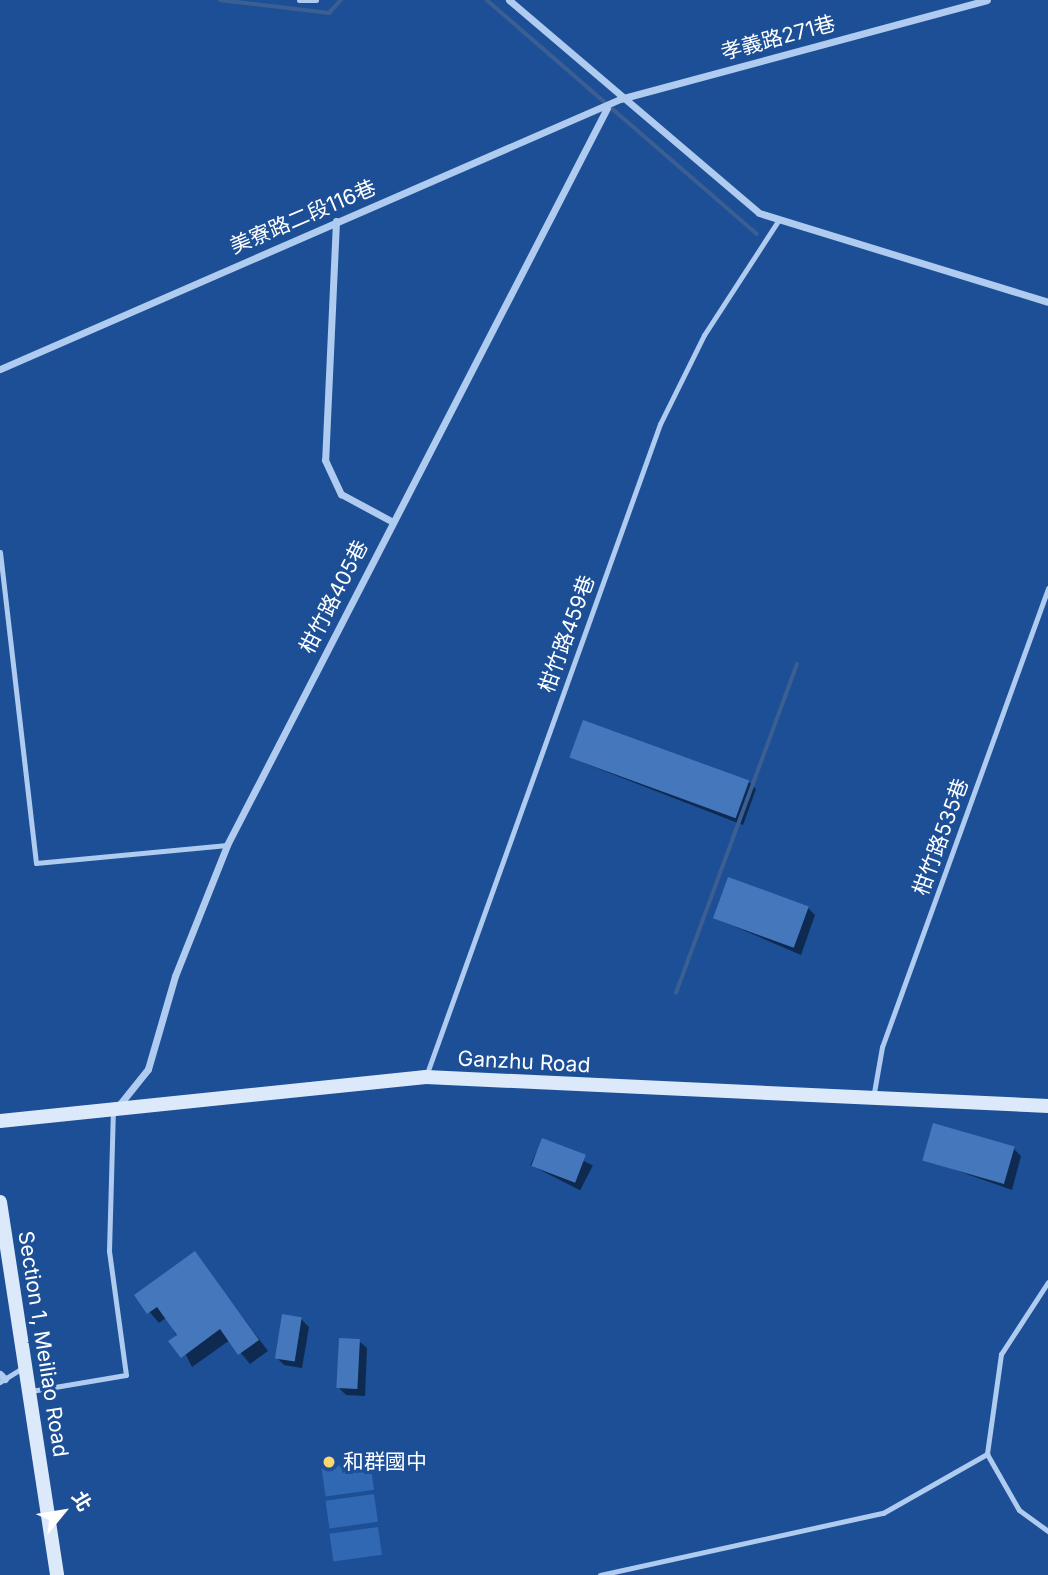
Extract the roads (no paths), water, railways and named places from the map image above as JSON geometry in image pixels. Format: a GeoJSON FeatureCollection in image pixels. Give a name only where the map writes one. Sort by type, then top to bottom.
{"type":"FeatureCollection","features":[{"type":"Feature","properties":{"kind":"street"},"geometry":{"type":"LineString","coordinates":[[509,0],[620,99],[759,213],[1048,302]]}},
{"type":"Feature","properties":{"kind":"street","name":"孝義路271巷"},"geometry":{"type":"LineString","coordinates":[[620,99],[987,0]]}},
{"type":"Feature","properties":{"kind":"street","name":"美寮路二段116巷"},"geometry":{"type":"LineString","coordinates":[[0,369],[336,221],[607,108],[620,99]]}},
{"type":"Feature","properties":{"kind":"street","name":"柑竹路405巷"},"geometry":{"type":"LineString","coordinates":[[116,1109],[148,1069],[175,976],[227,845],[607,108]]}},
{"type":"Feature","properties":{"kind":"street"},"geometry":{"type":"LineString","coordinates":[[336,221],[326,460],[341,494],[393,522]]}},
{"type":"Feature","properties":{"kind":"street","name":"Ganzhu Road"},"geometry":{"type":"LineString","coordinates":[[0,1121],[426,1077],[1048,1106]]}},
{"type":"Feature","properties":{"kind":"street","name":"Section 1, Meiliao Road"},"geometry":{"type":"LineString","coordinates":[[0,1202],[57,1575]]}},
{"type":"Feature","properties":{"kind":"lane"},"geometry":{"type":"LineString","coordinates":[[299,0],[316,0]]}},
{"type":"Feature","properties":{"kind":"lane","name":"柑竹路459巷"},"geometry":{"type":"LineString","coordinates":[[426,1077],[660,424],[704,335],[778,221]]}},
{"type":"Feature","properties":{"kind":"lane"},"geometry":{"type":"LineString","coordinates":[[0,552],[36,863],[227,845]]}},
{"type":"Feature","properties":{"kind":"lane","name":"柑竹路535巷"},"geometry":{"type":"LineString","coordinates":[[873,1098],[882,1048],[1048,588]]}},
{"type":"Feature","properties":{"kind":"lane"},"geometry":{"type":"LineString","coordinates":[[28,1392],[126,1375],[109,1251],[108,1119],[116,1109]]}},
{"type":"Feature","properties":{"kind":"lane"},"geometry":{"type":"LineString","coordinates":[[1048,1282],[1001,1354],[987,1454],[1019,1510],[1048,1531]]}},
{"type":"Feature","properties":{"kind":"lane"},"geometry":{"type":"LineString","coordinates":[[2,1378],[25,1366]]}},
{"type":"Feature","properties":{"kind":"lane"},"geometry":{"type":"LineString","coordinates":[[600,1575],[883,1513],[987,1454]]}},
{"type":"Feature","properties":{"kind":"waterway"},"geometry":{"type":"LineString","coordinates":[[220,0],[329,13],[341,0]]}},
{"type":"Feature","properties":{"kind":"waterway"},"geometry":{"type":"LineString","coordinates":[[487,0],[757,234]]}},
{"type":"Feature","properties":{"kind":"waterway"},"geometry":{"type":"LineString","coordinates":[[676,993],[797,665]]}},
{"type":"Feature","properties":{"kind":"place","name":"和群國中"},"geometry":{"type":"Point","coordinates":[329,1462]}}]}
